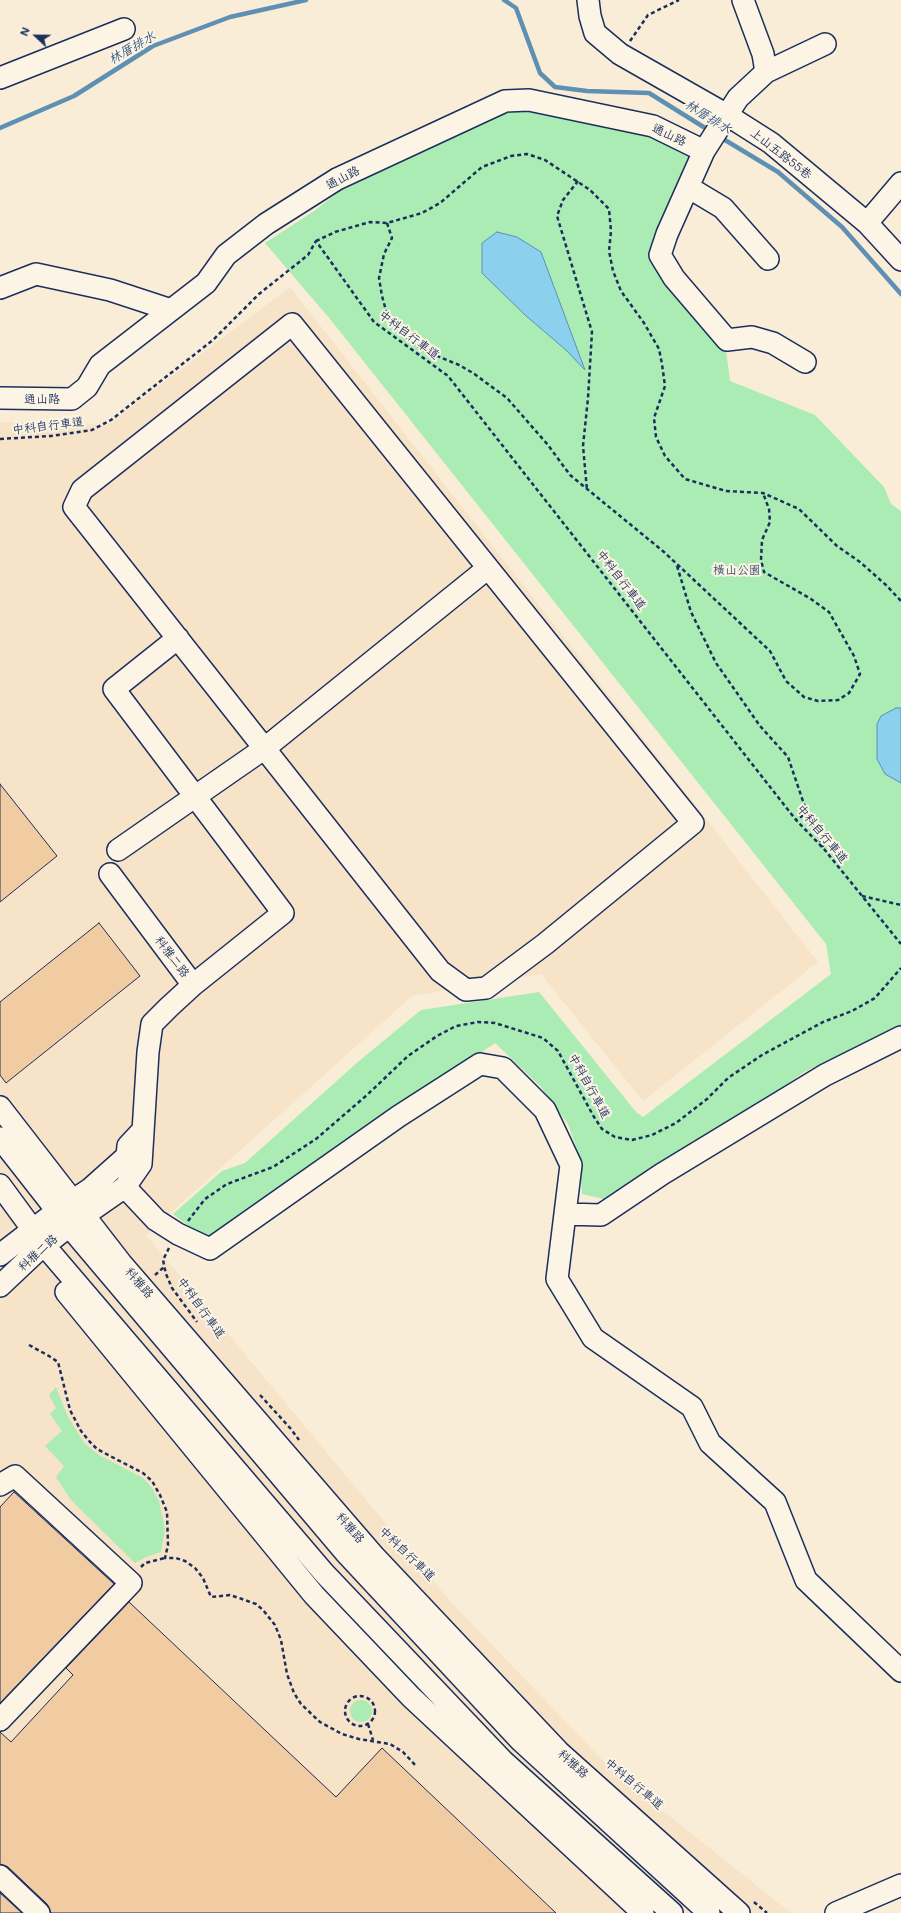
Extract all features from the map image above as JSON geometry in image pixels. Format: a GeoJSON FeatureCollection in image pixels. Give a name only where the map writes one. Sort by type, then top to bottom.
{"type":"FeatureCollection","features":[{"type":"Feature","properties":{"kind":"street","name":"上山五路55巷"},"geometry":{"type":"LineString","coordinates":[[588,0],[590,16],[595,33],[620,54],[716,133],[771,143],[867,223],[901,260]]}},
{"type":"Feature","properties":{"kind":"street"},"geometry":{"type":"LineString","coordinates":[[743,0],[763,54],[766,72]]}},
{"type":"Feature","properties":{"kind":"street"},"geometry":{"type":"LineString","coordinates":[[0,78],[124,29]]}},
{"type":"Feature","properties":{"kind":"street"},"geometry":{"type":"LineString","coordinates":[[805,362],[773,343],[752,337],[727,340],[674,278],[660,255],[667,234],[688,187],[716,133],[738,98],[766,72],[825,44]]}},
{"type":"Feature","properties":{"kind":"street","name":"通山路"},"geometry":{"type":"LineString","coordinates":[[0,398],[72,399],[88,388],[100,365],[206,283],[226,255],[266,224],[337,179],[505,101],[529,100],[653,126],[716,133]]}},
{"type":"Feature","properties":{"kind":"street"},"geometry":{"type":"LineString","coordinates":[[867,223],[901,183]]}},
{"type":"Feature","properties":{"kind":"street"},"geometry":{"type":"LineString","coordinates":[[688,187],[723,208],[768,259]]}},
{"type":"Feature","properties":{"kind":"street"},"geometry":{"type":"LineString","coordinates":[[0,288],[36,274],[110,290],[171,310]]}},
{"type":"Feature","properties":{"kind":"street"},"geometry":{"type":"LineString","coordinates":[[292,324],[693,823],[545,944],[486,988],[466,990],[440,971],[178,638],[74,508],[82,490],[292,324]]}},
{"type":"Feature","properties":{"kind":"street"},"geometry":{"type":"LineString","coordinates":[[118,850],[265,748],[488,568]]}},
{"type":"Feature","properties":{"kind":"street"},"geometry":{"type":"LineString","coordinates":[[178,638],[114,689],[284,913],[193,985]]}},
{"type":"Feature","properties":{"kind":"street","name":"科雅二路"},"geometry":{"type":"LineString","coordinates":[[0,1255],[34,1241],[71,1213],[125,1187],[141,1164],[148,1052],[152,1024],[169,1006],[193,985],[110,874]]}},
{"type":"Feature","properties":{"kind":"street"},"geometry":{"type":"LineString","coordinates":[[565,1214],[601,1215],[662,1174],[825,1075],[901,1036]]}},
{"type":"Feature","properties":{"kind":"street"},"geometry":{"type":"LineString","coordinates":[[125,1187],[156,1220],[178,1234],[210,1249],[399,1116],[480,1064],[502,1068],[545,1110],[571,1165],[557,1279],[593,1338],[692,1407],[710,1443],[775,1502],[806,1580],[901,1671]]}},
{"type":"Feature","properties":{"kind":"street","name":"科雅路"},"geometry":{"type":"LineString","coordinates":[[0,1107],[71,1213],[350,1557],[521,1740],[709,1913]]}},
{"type":"Feature","properties":{"kind":"street","name":"科雅二路"},"geometry":{"type":"LineString","coordinates":[[71,1213],[90,1189],[126,1156],[128,1146],[142,1131]]}},
{"type":"Feature","properties":{"kind":"street","name":"科雅路"},"geometry":{"type":"LineString","coordinates":[[0,1138],[121,1263],[381,1563],[559,1752],[744,1906]]}},
{"type":"Feature","properties":{"kind":"street"},"geometry":{"type":"LineString","coordinates":[[0,1185],[34,1241],[314,1595],[411,1697],[643,1913]]}},
{"type":"Feature","properties":{"kind":"street"},"geometry":{"type":"LineString","coordinates":[[0,1205],[34,1241],[324,1573],[503,1761],[672,1913]]}},
{"type":"Feature","properties":{"kind":"street","name":"科雅二路"},"geometry":{"type":"LineString","coordinates":[[0,1286],[34,1241]]}},
{"type":"Feature","properties":{"kind":"street"},"geometry":{"type":"LineString","coordinates":[[0,1485],[15,1476],[131,1583],[0,1720]]}},
{"type":"Feature","properties":{"kind":"street"},"geometry":{"type":"LineString","coordinates":[[0,1876],[39,1913]]}},
{"type":"Feature","properties":{"kind":"street"},"geometry":{"type":"LineString","coordinates":[[836,1913],[901,1885]]}},
{"type":"Feature","properties":{"kind":"path"},"geometry":{"type":"LineString","coordinates":[[620,54],[648,15],[678,0]]}},
{"type":"Feature","properties":{"kind":"path","name":"中科自行車道"},"geometry":{"type":"LineString","coordinates":[[0,439],[52,436],[92,430],[111,420],[213,340],[259,294],[308,255],[316,241],[334,232],[370,222],[387,223],[422,212],[434,206],[454,192],[482,167],[511,156],[527,154],[545,160],[578,181],[590,190],[609,209],[611,231],[609,251],[613,271],[620,290],[644,323],[659,349],[665,386],[654,418],[656,437],[665,456],[686,479],[726,491],[763,493],[799,509],[837,546],[860,562],[886,585],[901,601]]}},
{"type":"Feature","properties":{"kind":"path"},"geometry":{"type":"LineString","coordinates":[[578,181],[563,200],[557,216],[592,332],[588,398],[583,446],[588,491]]}},
{"type":"Feature","properties":{"kind":"path"},"geometry":{"type":"LineString","coordinates":[[387,223],[392,238],[384,254],[380,284],[388,314],[401,332],[410,341],[423,350],[468,370],[507,398],[548,445],[570,475],[664,552],[677,566],[770,652],[786,681],[804,697],[827,702],[838,700],[849,693],[860,674],[854,656],[829,612],[811,599],[764,572],[761,560],[762,540],[770,522],[769,509],[763,493]]}},
{"type":"Feature","properties":{"kind":"path","name":"中科自行車道"},"geometry":{"type":"LineString","coordinates":[[316,241],[374,322],[448,376],[796,820],[824,849],[901,944]]}},
{"type":"Feature","properties":{"kind":"path"},"geometry":{"type":"LineString","coordinates":[[677,566],[692,612],[716,662],[760,726],[788,757],[807,813],[824,849]]}},
{"type":"Feature","properties":{"kind":"path"},"geometry":{"type":"LineString","coordinates":[[796,820],[807,813]]}},
{"type":"Feature","properties":{"kind":"path"},"geometry":{"type":"LineString","coordinates":[[862,896],[901,906]]}},
{"type":"Feature","properties":{"kind":"path","name":"中科自行車道"},"geometry":{"type":"LineString","coordinates":[[201,1327],[172,1288],[166,1274],[163,1260],[165,1252],[205,1199],[227,1184],[273,1167],[316,1140],[408,1056],[437,1036],[456,1026],[478,1022],[495,1023],[543,1038],[558,1051],[602,1129],[615,1137],[632,1140],[652,1135],[676,1123],[707,1099],[728,1078],[768,1051],[823,1022],[852,1011],[874,998],[901,968]]}},
{"type":"Feature","properties":{"kind":"path"},"geometry":{"type":"LineString","coordinates":[[29,1345],[58,1362],[70,1410],[81,1431],[90,1442],[97,1449],[112,1458],[143,1473],[152,1482],[160,1494],[167,1512],[168,1545],[165,1558]]}},
{"type":"Feature","properties":{"kind":"path"},"geometry":{"type":"LineString","coordinates":[[255,1390],[276,1412],[300,1442]]}},
{"type":"Feature","properties":{"kind":"path"},"geometry":{"type":"LineString","coordinates":[[140,1567],[145,1563],[165,1558],[176,1558],[185,1561],[195,1568],[203,1578],[211,1597],[230,1595],[256,1604],[275,1625],[281,1640],[290,1685],[301,1704],[327,1727],[353,1737],[390,1744],[403,1752],[417,1767]]}},
{"type":"Feature","properties":{"kind":"path"},"geometry":{"type":"LineString","coordinates":[[363,1696],[372,1701],[376,1710],[372,1720],[368,1724],[364,1726],[355,1725],[348,1720],[345,1711],[346,1706],[352,1698],[363,1696]]}},
{"type":"Feature","properties":{"kind":"path"},"geometry":{"type":"LineString","coordinates":[[368,1724],[373,1740]]}},
{"type":"Feature","properties":{"kind":"path"},"geometry":{"type":"LineString","coordinates":[[744,1906],[767,1913]]}},
{"type":"Feature","properties":{"kind":"shaded area"},"geometry":{"type":"Polygon","coordinates":[[[290,287],[818,962],[643,1101],[541,974],[412,996],[146,1235],[450,1601],[613,1771],[791,1913],[0,1913],[0,422],[107,425],[290,287]]]}},
{"type":"Feature","properties":{"kind":"green space","name":"橫山公園"},"geometry":{"type":"Polygon","coordinates":[[[519,108],[634,126],[692,156],[655,245],[726,350],[730,381],[815,415],[884,487],[891,504],[901,511],[901,1030],[863,1045],[806,1071],[710,1136],[626,1184],[608,1200],[582,1194],[579,1155],[568,1124],[541,1087],[495,1043],[208,1241],[173,1214],[222,1171],[245,1163],[359,1061],[421,1010],[539,992],[636,1112],[643,1117],[831,974],[826,944],[330,319],[265,243],[314,211],[341,190],[412,157],[497,113],[519,108]]]}},
{"type":"Feature","properties":{"kind":"green space"},"geometry":{"type":"Polygon","coordinates":[[[56,1387],[67,1415],[84,1443],[99,1455],[143,1478],[152,1488],[159,1501],[165,1529],[161,1552],[146,1557],[135,1563],[71,1500],[56,1477],[64,1466],[45,1446],[62,1431],[50,1414],[56,1408],[49,1395],[56,1387]]]}},
{"type":"Feature","properties":{"kind":"green space"},"geometry":{"type":"Polygon","coordinates":[[[361,1700],[369,1703],[372,1711],[369,1719],[361,1722],[353,1719],[350,1711],[353,1703],[361,1700]]]}},
{"type":"Feature","properties":{"kind":"water"},"geometry":{"type":"Polygon","coordinates":[[[497,232],[517,237],[541,252],[585,370],[566,350],[525,315],[482,273],[482,243],[497,232]]]}},
{"type":"Feature","properties":{"kind":"water"},"geometry":{"type":"Polygon","coordinates":[[[896,708],[901,708],[901,783],[885,774],[877,759],[877,724],[881,716],[896,708]]]}},
{"type":"Feature","properties":{"kind":"building"},"geometry":{"type":"Polygon","coordinates":[[[0,784],[57,856],[0,902],[0,784]]]}},
{"type":"Feature","properties":{"kind":"building"},"geometry":{"type":"Polygon","coordinates":[[[99,923],[140,976],[6,1083],[0,1075],[0,1002],[99,923]]]}},
{"type":"Feature","properties":{"kind":"building"},"geometry":{"type":"Polygon","coordinates":[[[14,1492],[114,1584],[0,1703],[0,1507],[14,1492]]]}},
{"type":"Feature","properties":{"kind":"building"},"geometry":{"type":"Polygon","coordinates":[[[129,1602],[336,1797],[382,1748],[556,1913],[51,1913],[47,1904],[8,1867],[0,1864],[0,1732],[11,1742],[73,1675],[66,1668],[129,1602]]]}},
{"type":"Feature","properties":{"kind":"building"},"geometry":{"type":"Polygon","coordinates":[[[0,1893],[22,1913],[0,1913],[0,1893]]]}},
{"type":"Feature","properties":{"kind":"waterway","name":"林厝排水"},"geometry":{"type":"LineString","coordinates":[[0,128],[74,96],[153,46],[230,17],[306,0]]}},
{"type":"Feature","properties":{"kind":"waterway","name":"林厝排水"},"geometry":{"type":"LineString","coordinates":[[504,0],[516,8],[540,73],[555,87],[587,91],[649,93],[710,131]]}},
{"type":"Feature","properties":{"kind":"waterway","name":"林厝排水"},"geometry":{"type":"LineString","coordinates":[[720,137],[778,172],[842,227],[901,294]]}}]}
